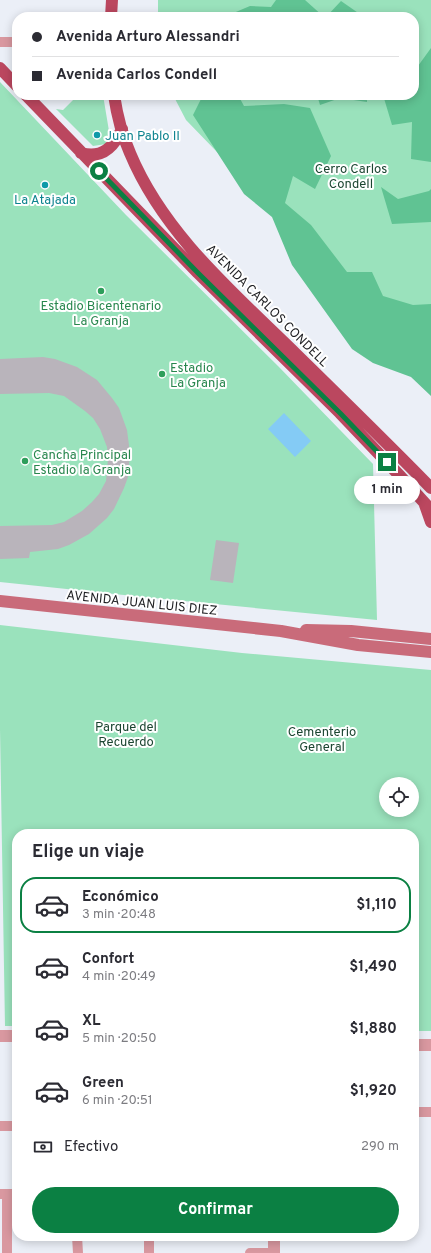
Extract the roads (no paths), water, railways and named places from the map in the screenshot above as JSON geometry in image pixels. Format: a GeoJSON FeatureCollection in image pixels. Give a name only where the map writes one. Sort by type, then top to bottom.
{"type":"FeatureCollection","features":[{"type":"Feature","properties":{"kind":"main road"},"geometry":{"type":"LineString","coordinates":[[111,12],[112,0]]}},
{"type":"Feature","properties":{"kind":"main road"},"geometry":{"type":"LineString","coordinates":[[0,68],[12,81]]}},
{"type":"Feature","properties":{"kind":"main road","name":"AVENIDA CARLOS CONDELL"},"geometry":{"type":"LineString","coordinates":[[31,100],[168,243],[340,413],[428,507]]}},
{"type":"Feature","properties":{"kind":"main road","name":"AVENIDA CARLOS CONDELL"},"geometry":{"type":"LineString","coordinates":[[115,100],[129,152],[139,173],[155,200],[192,249],[214,274],[431,488]]}},
{"type":"Feature","properties":{"kind":"main road"},"geometry":{"type":"LineString","coordinates":[[81,153],[91,155],[104,151],[116,140],[122,129]]}},
{"type":"Feature","properties":{"kind":"main road"},"geometry":{"type":"LineString","coordinates":[[428,507],[431,522]]}},
{"type":"Feature","properties":{"kind":"main road","name":"AVENIDA JUAN LUIS DIEZ"},"geometry":{"type":"LineString","coordinates":[[0,601],[281,631],[358,645],[431,652]]}},
{"type":"Feature","properties":{"kind":"main road","name":"AVENIDA JUAN LUIS DIEZ"},"geometry":{"type":"LineString","coordinates":[[281,631],[351,631],[431,639]]}},
{"type":"Feature","properties":{"kind":"street"},"geometry":{"type":"LineString","coordinates":[[0,42],[12,42]]}},
{"type":"Feature","properties":{"kind":"street"},"geometry":{"type":"LineString","coordinates":[[0,1036],[12,1036]]}},
{"type":"Feature","properties":{"kind":"street"},"geometry":{"type":"LineString","coordinates":[[419,1045],[431,1045]]}},
{"type":"Feature","properties":{"kind":"street"},"geometry":{"type":"LineString","coordinates":[[419,1112],[431,1112]]}},
{"type":"Feature","properties":{"kind":"street"},"geometry":{"type":"LineString","coordinates":[[0,1126],[12,1126]]}},
{"type":"Feature","properties":{"kind":"street"},"geometry":{"type":"LineString","coordinates":[[7,1253],[8,1194]]}},
{"type":"Feature","properties":{"kind":"street"},"geometry":{"type":"LineString","coordinates":[[78,1241],[78,1253]]}},
{"type":"Feature","properties":{"kind":"street"},"geometry":{"type":"LineString","coordinates":[[149,1241],[149,1253]]}},
{"type":"Feature","properties":{"kind":"street"},"geometry":{"type":"LineString","coordinates":[[250,1253],[274,1253],[274,1241]]}},
{"type":"Feature","properties":{"kind":"water"},"geometry":{"type":"Polygon","coordinates":[[[284,413],[311,441],[295,457],[268,429],[284,413]]]}},
{"type":"Feature","properties":{"kind":"place","name":"Juan Pablo II"},"geometry":{"type":"Point","coordinates":[97,135]}},
{"type":"Feature","properties":{"kind":"place","name":"La Atajada"},"geometry":{"type":"Point","coordinates":[45,185]}},
{"type":"Feature","properties":{"kind":"place","name":"Estadio Bicentenario La Granja"},"geometry":{"type":"Point","coordinates":[101,291]}},
{"type":"Feature","properties":{"kind":"place","name":"Estadio La Granja"},"geometry":{"type":"Point","coordinates":[162,374]}},
{"type":"Feature","properties":{"kind":"place","name":"Cancha Principal Estadio la Granja"},"geometry":{"type":"Point","coordinates":[25,461]}},
{"type":"Feature","properties":{"kind":"park label","name":"Cerro Carlos Condell"},"geometry":{"type":"Point","coordinates":[351,176]}},
{"type":"Feature","properties":{"kind":"park label","name":"Parque del Recuerdo"},"geometry":{"type":"Point","coordinates":[126,734]}},
{"type":"Feature","properties":{"kind":"park label","name":"Cementerio General"},"geometry":{"type":"Point","coordinates":[322,738]}}]}
